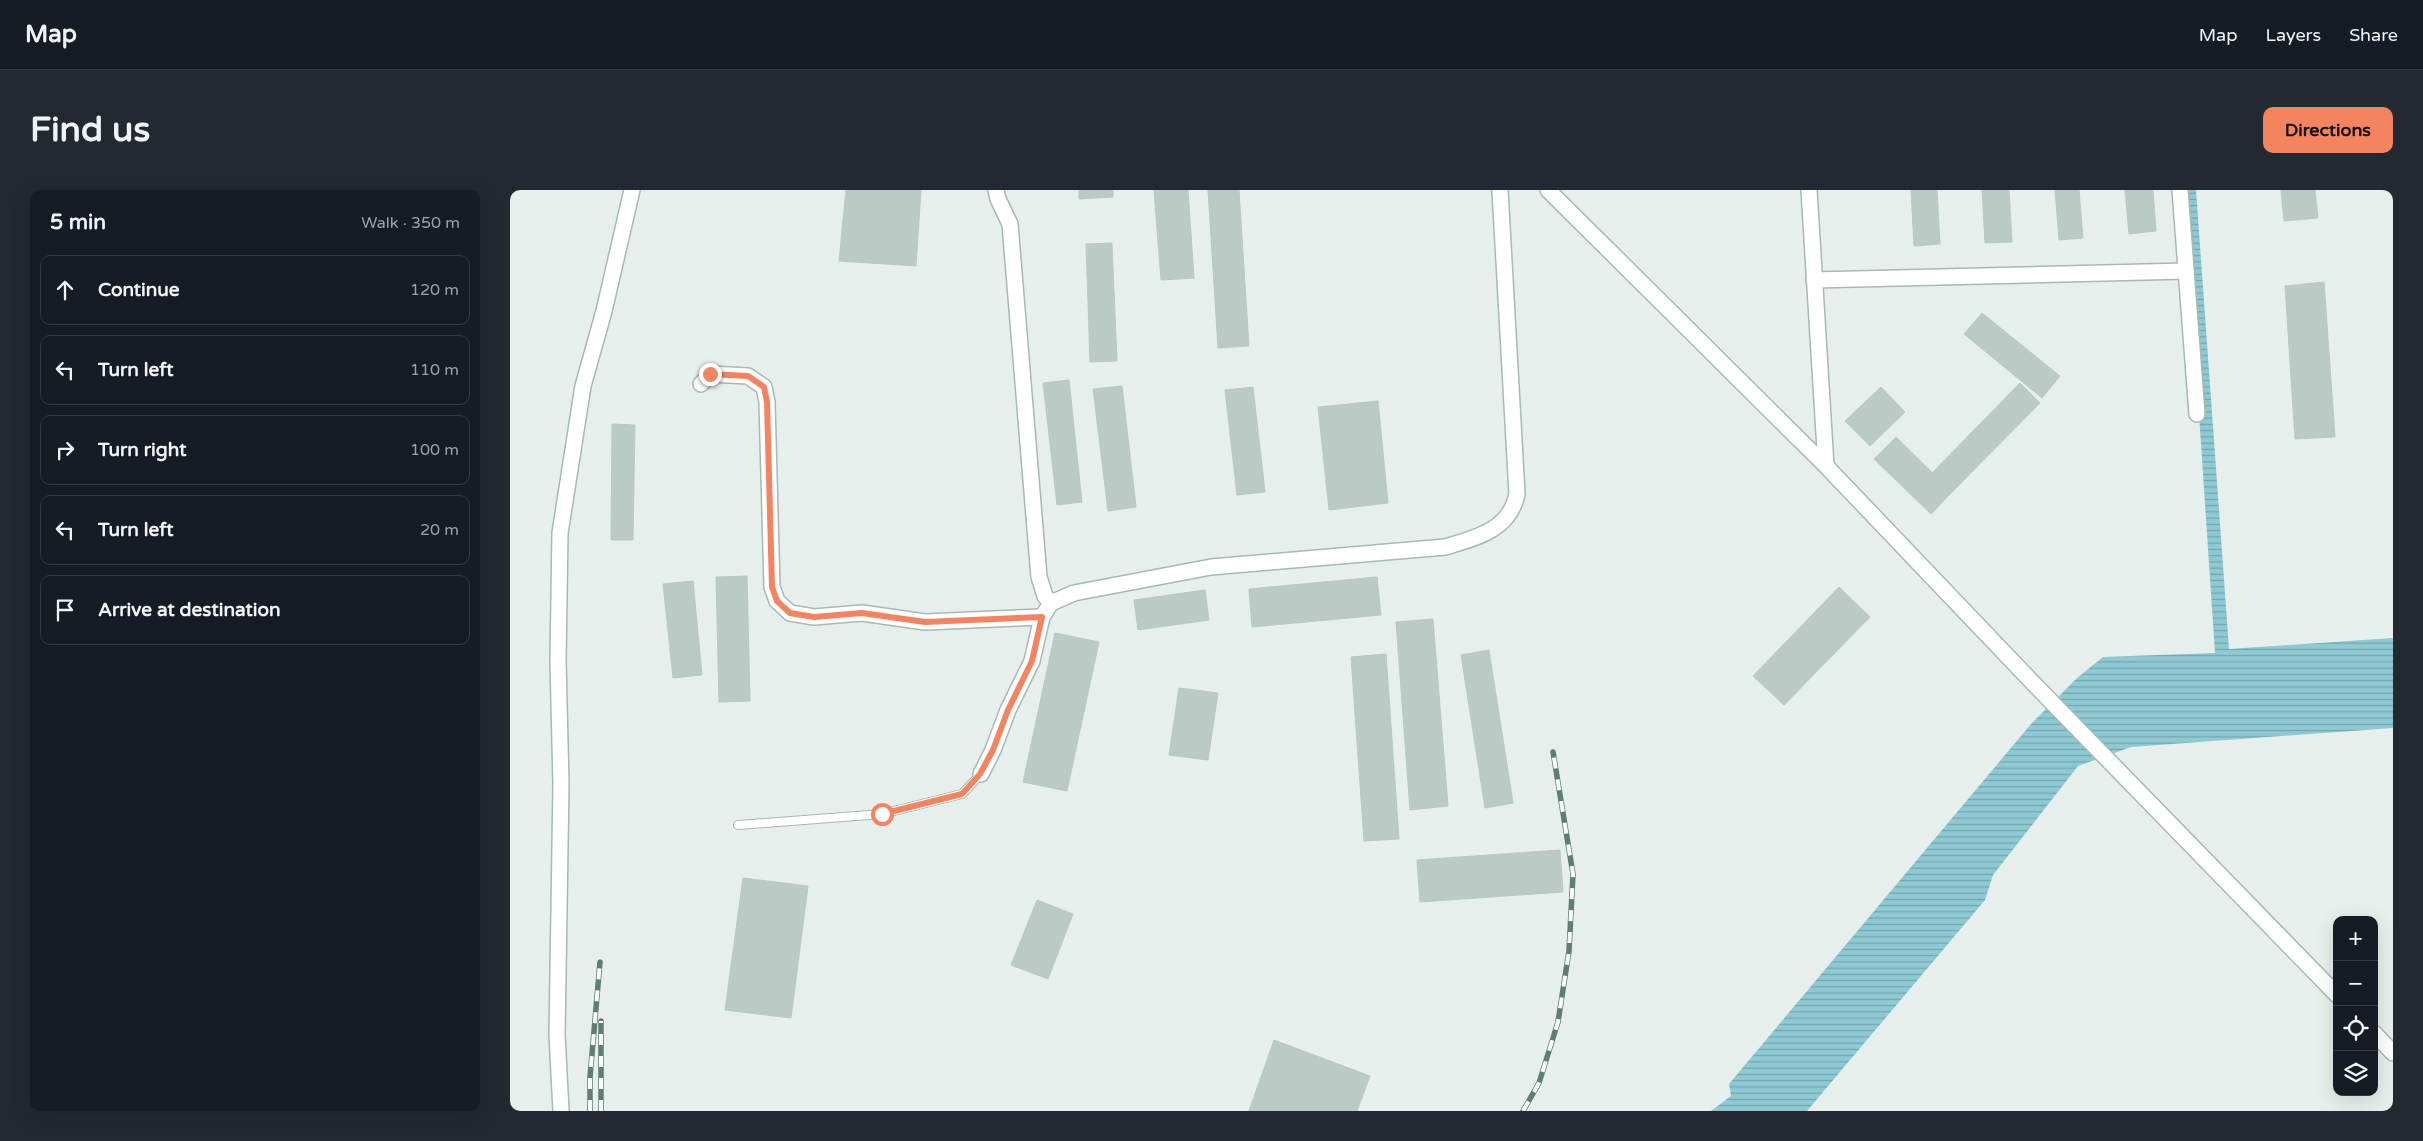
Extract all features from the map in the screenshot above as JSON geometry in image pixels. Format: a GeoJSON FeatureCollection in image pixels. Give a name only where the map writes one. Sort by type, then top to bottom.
{"type":"FeatureCollection","features":[{"type":"Feature","properties":{"kind":"street"},"geometry":{"type":"LineString","coordinates":[[561,1111],[557,1035],[561,784],[558,662],[560,533],[584,386],[604,312],[632,190]]}},
{"type":"Feature","properties":{"kind":"street"},"geometry":{"type":"LineString","coordinates":[[996,190],[998,199],[1010,224],[1039,578],[1051,603]]}},
{"type":"Feature","properties":{"kind":"street"},"geometry":{"type":"LineString","coordinates":[[980,774],[993,750],[1008,710],[1032,661],[1042,617],[1051,603],[1074,594],[1211,567],[1445,547],[1479,538],[1504,520],[1514,507],[1517,494],[1500,190]]}},
{"type":"Feature","properties":{"kind":"street"},"geometry":{"type":"LineString","coordinates":[[1548,190],[1826,466],[2333,991]]}},
{"type":"Feature","properties":{"kind":"street"},"geometry":{"type":"LineString","coordinates":[[1809,190],[1826,466]]}},
{"type":"Feature","properties":{"kind":"street"},"geometry":{"type":"LineString","coordinates":[[2180,190],[2197,414]]}},
{"type":"Feature","properties":{"kind":"street"},"geometry":{"type":"LineString","coordinates":[[1814,280],[2186,271]]}},
{"type":"Feature","properties":{"kind":"street"},"geometry":{"type":"LineString","coordinates":[[701,384],[710,374],[748,376],[764,387],[767,402],[772,587],[777,601],[790,613],[814,617],[862,613],[925,622],[1042,617]]}},
{"type":"Feature","properties":{"kind":"street"},"geometry":{"type":"LineString","coordinates":[[2378,1037],[2393,1053]]}},
{"type":"Feature","properties":{"kind":"lane"},"geometry":{"type":"LineString","coordinates":[[738,825],[882,814],[962,794],[980,774]]}},
{"type":"Feature","properties":{"kind":"water"},"geometry":{"type":"Polygon","coordinates":[[[2184,190],[2196,190],[2229,649],[2393,638],[2393,728],[2131,747],[2078,766],[1993,875],[1985,900],[1807,1111],[1711,1111],[1731,1096],[1729,1084],[2031,724],[2077,678],[2103,657],[2215,653],[2184,190]]]}},
{"type":"Feature","properties":{"kind":"building"},"geometry":{"type":"Polygon","coordinates":[[[846,190],[921,190],[916,266],[839,261],[846,190]]]}},
{"type":"Feature","properties":{"kind":"building"},"geometry":{"type":"Polygon","coordinates":[[[1079,190],[1113,190],[1113,197],[1079,199],[1079,190]]]}},
{"type":"Feature","properties":{"kind":"building"},"geometry":{"type":"Polygon","coordinates":[[[1154,190],[1188,190],[1194,278],[1161,280],[1154,190]]]}},
{"type":"Feature","properties":{"kind":"building"},"geometry":{"type":"Polygon","coordinates":[[[1208,190],[1239,190],[1249,346],[1218,348],[1208,190]]]}},
{"type":"Feature","properties":{"kind":"building"},"geometry":{"type":"Polygon","coordinates":[[[1911,190],[1937,190],[1940,244],[1914,246],[1911,190]]]}},
{"type":"Feature","properties":{"kind":"building"},"geometry":{"type":"Polygon","coordinates":[[[1982,190],[2009,190],[2012,242],[1985,243],[1982,190]]]}},
{"type":"Feature","properties":{"kind":"building"},"geometry":{"type":"Polygon","coordinates":[[[2055,190],[2079,190],[2083,238],[2059,240],[2055,190]]]}},
{"type":"Feature","properties":{"kind":"building"},"geometry":{"type":"Polygon","coordinates":[[[2125,190],[2153,190],[2156,231],[2129,234],[2125,190]]]}},
{"type":"Feature","properties":{"kind":"building"},"geometry":{"type":"Polygon","coordinates":[[[2281,190],[2315,190],[2318,218],[2284,221],[2281,190]]]}},
{"type":"Feature","properties":{"kind":"building"},"geometry":{"type":"Polygon","coordinates":[[[1112,243],[1117,361],[1090,362],[1086,244],[1112,243]]]}},
{"type":"Feature","properties":{"kind":"building"},"geometry":{"type":"Polygon","coordinates":[[[2324,282],[2335,437],[2295,439],[2285,286],[2324,282]]]}},
{"type":"Feature","properties":{"kind":"building"},"geometry":{"type":"Polygon","coordinates":[[[1982,313],[2060,376],[2042,398],[1964,334],[1982,313]]]}},
{"type":"Feature","properties":{"kind":"building"},"geometry":{"type":"Polygon","coordinates":[[[1069,380],[1082,502],[1057,505],[1043,383],[1069,380]]]}},
{"type":"Feature","properties":{"kind":"building"},"geometry":{"type":"Polygon","coordinates":[[[2020,383],[2040,403],[1952,492],[1932,473],[2020,383]]]}},
{"type":"Feature","properties":{"kind":"building"},"geometry":{"type":"Polygon","coordinates":[[[1122,386],[1136,507],[1108,511],[1093,389],[1122,386]]]}},
{"type":"Feature","properties":{"kind":"building"},"geometry":{"type":"Polygon","coordinates":[[[1253,387],[1265,492],[1237,495],[1225,390],[1253,387]]]}},
{"type":"Feature","properties":{"kind":"building"},"geometry":{"type":"Polygon","coordinates":[[[1881,387],[1905,412],[1870,446],[1845,421],[1881,387]]]}},
{"type":"Feature","properties":{"kind":"building"},"geometry":{"type":"Polygon","coordinates":[[[1378,401],[1388,503],[1329,510],[1318,407],[1378,401]]]}},
{"type":"Feature","properties":{"kind":"building"},"geometry":{"type":"Polygon","coordinates":[[[612,424],[635,425],[633,540],[611,540],[612,424]]]}},
{"type":"Feature","properties":{"kind":"building"},"geometry":{"type":"Polygon","coordinates":[[[1896,437],[1952,492],[1931,514],[1874,459],[1896,437]]]}},
{"type":"Feature","properties":{"kind":"building"},"geometry":{"type":"Polygon","coordinates":[[[747,576],[750,701],[719,702],[716,577],[747,576]]]}},
{"type":"Feature","properties":{"kind":"building"},"geometry":{"type":"Polygon","coordinates":[[[1377,577],[1381,615],[1252,627],[1249,589],[1377,577]]]}},
{"type":"Feature","properties":{"kind":"building"},"geometry":{"type":"Polygon","coordinates":[[[693,581],[702,675],[673,678],[663,584],[693,581]]]}},
{"type":"Feature","properties":{"kind":"building"},"geometry":{"type":"Polygon","coordinates":[[[1839,587],[1870,617],[1784,705],[1753,676],[1839,587]]]}},
{"type":"Feature","properties":{"kind":"building"},"geometry":{"type":"Polygon","coordinates":[[[1205,590],[1209,620],[1138,630],[1134,600],[1205,590]]]}},
{"type":"Feature","properties":{"kind":"building"},"geometry":{"type":"Polygon","coordinates":[[[1433,619],[1448,806],[1410,810],[1396,622],[1433,619]]]}},
{"type":"Feature","properties":{"kind":"building"},"geometry":{"type":"Polygon","coordinates":[[[1055,633],[1099,642],[1067,791],[1023,782],[1055,633]]]}},
{"type":"Feature","properties":{"kind":"building"},"geometry":{"type":"Polygon","coordinates":[[[1489,650],[1513,803],[1485,808],[1461,655],[1489,650]]]}},
{"type":"Feature","properties":{"kind":"building"},"geometry":{"type":"Polygon","coordinates":[[[1386,654],[1399,839],[1364,841],[1351,657],[1386,654]]]}},
{"type":"Feature","properties":{"kind":"building"},"geometry":{"type":"Polygon","coordinates":[[[1179,688],[1218,693],[1208,760],[1169,755],[1179,688]]]}},
{"type":"Feature","properties":{"kind":"building"},"geometry":{"type":"Polygon","coordinates":[[[1560,850],[1563,892],[1420,902],[1417,860],[1560,850]]]}},
{"type":"Feature","properties":{"kind":"building"},"geometry":{"type":"Polygon","coordinates":[[[743,878],[808,886],[791,1018],[725,1010],[743,878]]]}},
{"type":"Feature","properties":{"kind":"building"},"geometry":{"type":"Polygon","coordinates":[[[1037,900],[1073,914],[1048,979],[1011,965],[1037,900]]]}},
{"type":"Feature","properties":{"kind":"building"},"geometry":{"type":"Polygon","coordinates":[[[1274,1040],[1370,1076],[1357,1111],[1249,1111],[1274,1040]]]}},
{"type":"Feature","properties":{"kind":"railway"},"geometry":{"type":"LineString","coordinates":[[1523,1111],[1539,1083],[1558,1022],[1569,951],[1573,874],[1553,752]]}},
{"type":"Feature","properties":{"kind":"railway"},"geometry":{"type":"LineString","coordinates":[[590,1111],[590,1077],[600,962]]}},
{"type":"Feature","properties":{"kind":"railway"},"geometry":{"type":"LineString","coordinates":[[601,1021],[601,1111]]}},
{"type":"Feature","properties":{"kind":"route"},"geometry":{"type":"LineString","coordinates":[[710,374],[748,376],[764,387],[767,402],[772,587],[777,601],[790,613],[814,617],[862,613],[925,622],[1042,617],[1032,661],[1008,710],[993,750],[980,774],[962,794],[882,814]]}}]}
